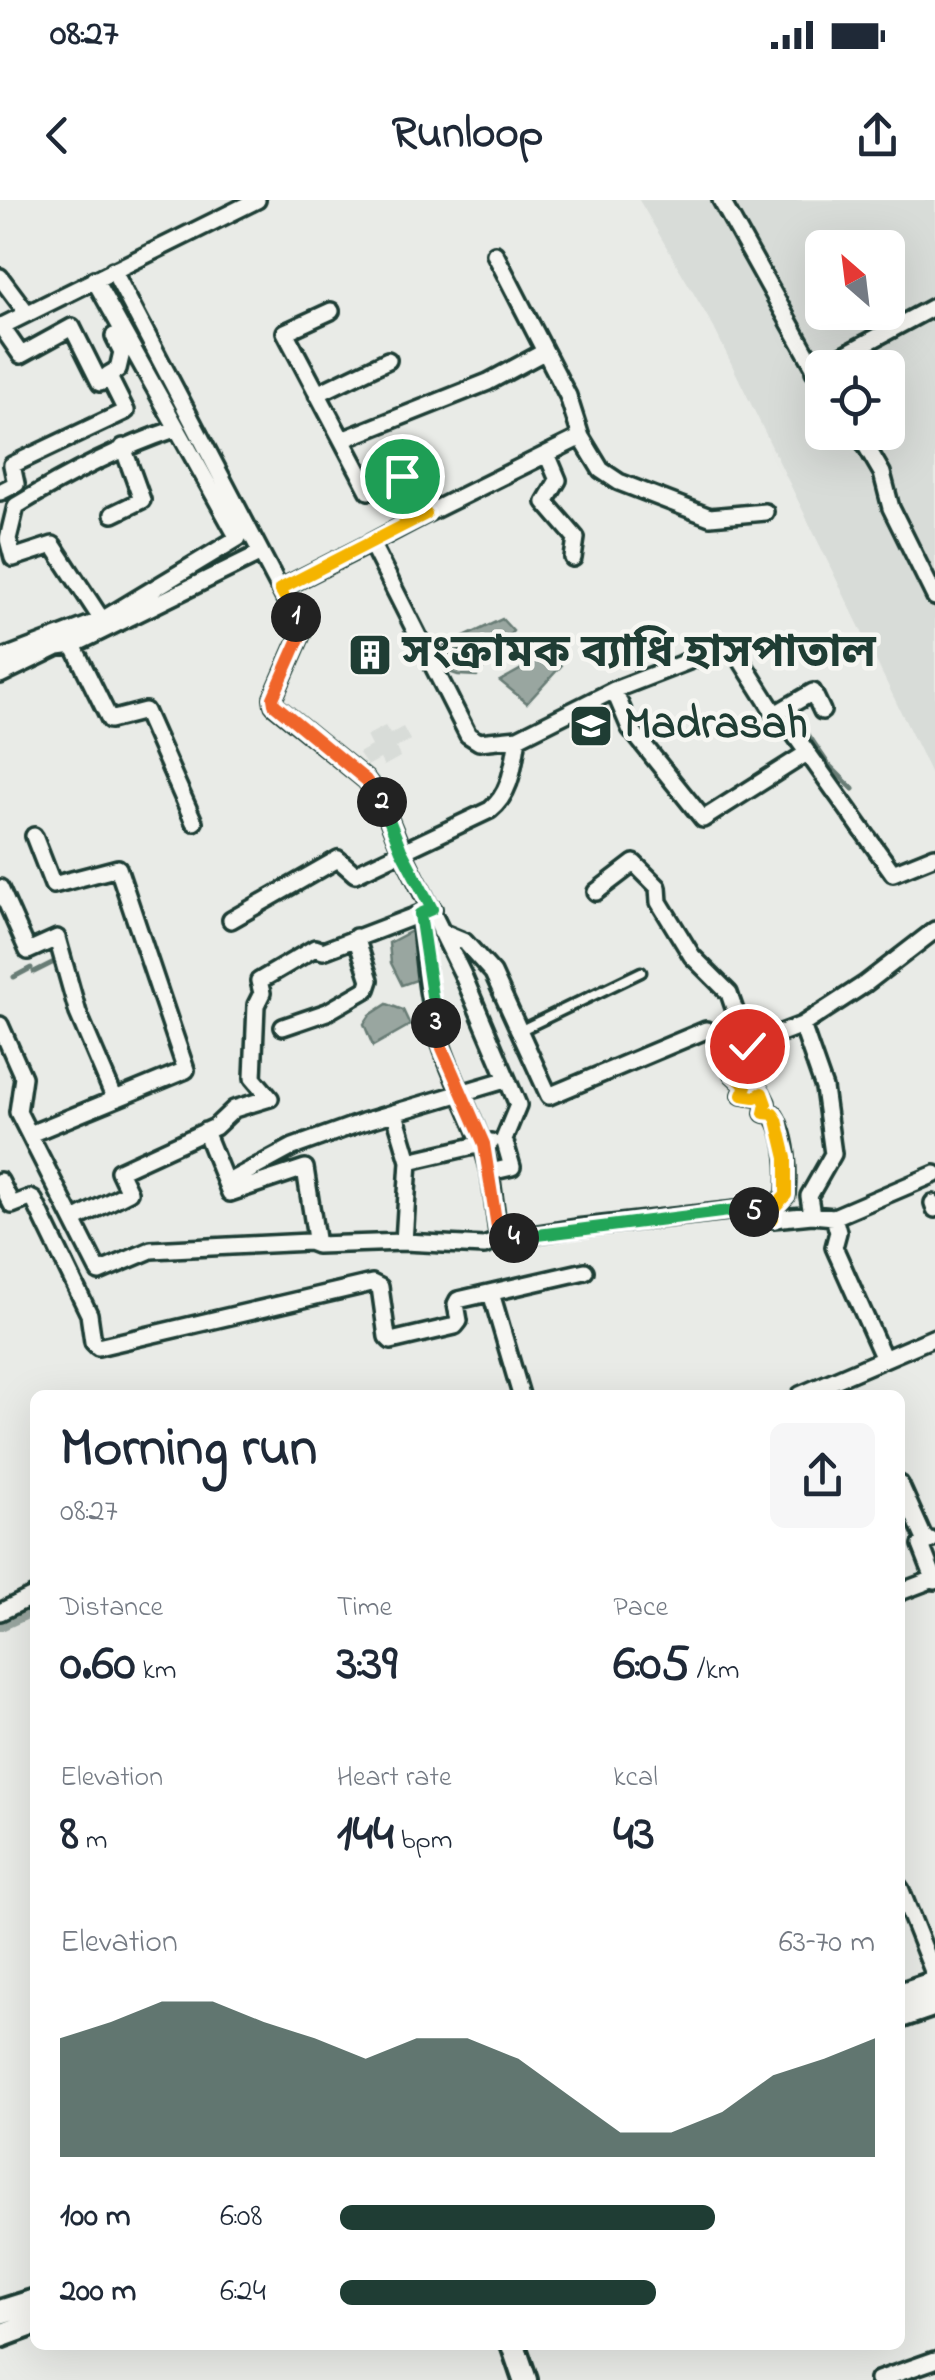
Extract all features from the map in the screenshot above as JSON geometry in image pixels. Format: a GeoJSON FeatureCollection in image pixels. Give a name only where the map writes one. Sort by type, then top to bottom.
{"type":"FeatureCollection","features":[{"type":"Feature","properties":{"kind":"main road"},"geometry":{"type":"LineString","coordinates":[[905,1993],[935,1980]]}},
{"type":"Feature","properties":{"kind":"main road"},"geometry":{"type":"LineString","coordinates":[[905,2014],[935,2004]]}},
{"type":"Feature","properties":{"kind":"main road"},"geometry":{"type":"LineString","coordinates":[[0,2312],[30,2302]]}},
{"type":"Feature","properties":{"kind":"main road"},"geometry":{"type":"LineString","coordinates":[[0,2336],[30,2325]]}},
{"type":"Feature","properties":{"kind":"main road"},"geometry":{"type":"LineString","coordinates":[[515,2350],[525,2380]]}},
{"type":"Feature","properties":{"kind":"street"},"geometry":{"type":"LineString","coordinates":[[110,378],[100,383],[72,327],[21,355],[1,326],[256,200]]}},
{"type":"Feature","properties":{"kind":"street"},"geometry":{"type":"LineString","coordinates":[[721,200],[805,352]]}},
{"type":"Feature","properties":{"kind":"street"},"geometry":{"type":"LineString","coordinates":[[495,254],[601,470],[646,493],[710,517],[765,512]]}},
{"type":"Feature","properties":{"kind":"street"},"geometry":{"type":"LineString","coordinates":[[113,270],[302,632],[273,698],[274,704],[366,780],[380,798],[426,911],[462,973],[518,1106],[504,1139],[512,1167],[490,1172]]}},
{"type":"Feature","properties":{"kind":"street"},"geometry":{"type":"LineString","coordinates":[[0,277],[27,313]]}},
{"type":"Feature","properties":{"kind":"street"},"geometry":{"type":"LineString","coordinates":[[0,659],[102,620],[238,538],[94,279]]}},
{"type":"Feature","properties":{"kind":"street"},"geometry":{"type":"LineString","coordinates":[[861,350],[935,306]]}},
{"type":"Feature","properties":{"kind":"street"},"geometry":{"type":"LineString","coordinates":[[331,311],[285,332],[369,491],[402,476],[426,514]]}},
{"type":"Feature","properties":{"kind":"street"},"geometry":{"type":"LineString","coordinates":[[0,492],[16,484],[12,466],[102,414],[126,411],[108,375],[120,364],[122,352],[112,334]]}},
{"type":"Feature","properties":{"kind":"street"},"geometry":{"type":"LineString","coordinates":[[342,440],[488,382],[544,352]]}},
{"type":"Feature","properties":{"kind":"street"},"geometry":{"type":"LineString","coordinates":[[318,394],[388,360]]}},
{"type":"Feature","properties":{"kind":"street"},"geometry":{"type":"LineString","coordinates":[[102,620],[53,545],[12,558],[8,539],[16,506],[123,447],[176,429]]}},
{"type":"Feature","properties":{"kind":"street"},"geometry":{"type":"LineString","coordinates":[[280,589],[582,436]]}},
{"type":"Feature","properties":{"kind":"street"},"geometry":{"type":"LineString","coordinates":[[113,514],[142,500],[123,447]]}},
{"type":"Feature","properties":{"kind":"street"},"geometry":{"type":"LineString","coordinates":[[869,450],[882,473],[891,508],[935,597]]}},
{"type":"Feature","properties":{"kind":"street"},"geometry":{"type":"LineString","coordinates":[[547,454],[558,480],[545,502],[576,538],[572,558]]}},
{"type":"Feature","properties":{"kind":"street"},"geometry":{"type":"LineString","coordinates":[[372,543],[468,734],[478,742],[518,738],[614,690],[725,647],[739,658],[775,714],[893,873],[935,856]]}},
{"type":"Feature","properties":{"kind":"street"},"geometry":{"type":"LineString","coordinates":[[0,675],[58,647],[73,645],[261,552]]}},
{"type":"Feature","properties":{"kind":"street"},"geometry":{"type":"LineString","coordinates":[[73,645],[110,720],[145,711],[194,822]]}},
{"type":"Feature","properties":{"kind":"street"},"geometry":{"type":"LineString","coordinates":[[614,690],[630,728],[703,818],[807,753]]}},
{"type":"Feature","properties":{"kind":"street"},"geometry":{"type":"LineString","coordinates":[[775,714],[813,692],[822,710]]}},
{"type":"Feature","properties":{"kind":"street"},"geometry":{"type":"LineString","coordinates":[[231,920],[338,860],[355,874],[490,810],[501,801],[512,774],[518,738]]}},
{"type":"Feature","properties":{"kind":"street"},"geometry":{"type":"LineString","coordinates":[[30,1134],[114,1096],[186,1070],[118,868],[53,886],[34,836]]}},
{"type":"Feature","properties":{"kind":"street"},"geometry":{"type":"LineString","coordinates":[[596,892],[634,863],[658,887],[659,902],[692,956],[729,993],[747,1046]]}},
{"type":"Feature","properties":{"kind":"street"},"geometry":{"type":"LineString","coordinates":[[0,888],[28,951],[56,938],[78,1013],[114,1096]]}},
{"type":"Feature","properties":{"kind":"street"},"geometry":{"type":"LineString","coordinates":[[74,1220],[129,1192],[119,1171],[214,1128],[234,1109],[270,1098],[253,1078],[256,1006],[262,993],[259,981],[316,948],[323,951],[426,911]]}},
{"type":"Feature","properties":{"kind":"street"},"geometry":{"type":"LineString","coordinates":[[426,911],[432,1006],[442,1048],[484,1144],[499,1240]]}},
{"type":"Feature","properties":{"kind":"street"},"geometry":{"type":"LineString","coordinates":[[773,1218],[772,1210],[786,1195],[786,1158],[777,1120],[773,1114],[764,1113],[762,1093],[755,1097],[742,1095],[746,1086],[733,1074],[747,1046],[802,1024],[865,984],[935,930]]}},
{"type":"Feature","properties":{"kind":"street"},"geometry":{"type":"LineString","coordinates":[[440,932],[466,942],[493,973],[549,1096],[706,1030]]}},
{"type":"Feature","properties":{"kind":"street"},"geometry":{"type":"LineString","coordinates":[[283,1027],[327,1012],[368,989],[370,980],[356,937]]}},
{"type":"Feature","properties":{"kind":"street"},"geometry":{"type":"LineString","coordinates":[[802,1024],[824,1088],[834,1154],[809,1196],[812,1215]]}},
{"type":"Feature","properties":{"kind":"street"},"geometry":{"type":"LineString","coordinates":[[0,1026],[23,1077],[18,1112],[99,1272],[151,1250],[310,1242],[484,1246],[499,1240],[576,1228],[745,1209],[773,1218],[834,1217],[935,1174]]}},
{"type":"Feature","properties":{"kind":"street"},"geometry":{"type":"LineString","coordinates":[[226,1182],[293,1147],[506,1080]]}},
{"type":"Feature","properties":{"kind":"street"},"geometry":{"type":"LineString","coordinates":[[395,1114],[409,1160],[404,1242]]}},
{"type":"Feature","properties":{"kind":"street"},"geometry":{"type":"LineString","coordinates":[[205,1132],[230,1193],[305,1168],[317,1245]]}},
{"type":"Feature","properties":{"kind":"street"},"geometry":{"type":"LineString","coordinates":[[409,1160],[504,1139]]}},
{"type":"Feature","properties":{"kind":"street"},"geometry":{"type":"LineString","coordinates":[[0,1181],[12,1205],[34,1200],[88,1314],[93,1342],[98,1347],[372,1283],[380,1287],[387,1337],[392,1340],[454,1326],[459,1321],[458,1300],[585,1271]]}},
{"type":"Feature","properties":{"kind":"street"},"geometry":{"type":"LineString","coordinates":[[834,1217],[838,1232],[834,1247],[884,1360]]}},
{"type":"Feature","properties":{"kind":"street"},"geometry":{"type":"LineString","coordinates":[[491,1293],[520,1390]]}},
{"type":"Feature","properties":{"kind":"street"},"geometry":{"type":"LineString","coordinates":[[812,1390],[935,1338]]}},
{"type":"Feature","properties":{"kind":"street"},"geometry":{"type":"LineString","coordinates":[[905,1493],[930,1540],[921,1545],[934,1580],[905,1590]]}},
{"type":"Feature","properties":{"kind":"street"},"geometry":{"type":"LineString","coordinates":[[0,1612],[30,1597]]}},
{"type":"Feature","properties":{"kind":"street"},"geometry":{"type":"LineString","coordinates":[[905,1901],[935,1980]]}},
{"type":"Feature","properties":{"kind":"street"},"geometry":{"type":"LineString","coordinates":[[878,2380],[935,2360]]}},
{"type":"Feature","properties":{"kind":"lane"},"geometry":{"type":"LineString","coordinates":[[518,1031],[641,972]]}},
{"type":"Feature","properties":{"kind":"shaded area"},"geometry":{"type":"Polygon","coordinates":[[[639,200],[935,200],[935,782],[714,328],[639,200]]]}},
{"type":"Feature","properties":{"kind":"shaded area"},"geometry":{"type":"Polygon","coordinates":[[[385,726],[390,734],[403,727],[410,740],[396,748],[400,757],[384,766],[380,759],[367,766],[359,753],[371,746],[366,736],[385,726]]]}},
{"type":"Feature","properties":{"kind":"water"},"geometry":{"type":"Polygon","coordinates":[[[502,619],[513,631],[477,676],[440,669],[435,657],[443,647],[502,619]]]}},
{"type":"Feature","properties":{"kind":"water"},"geometry":{"type":"Polygon","coordinates":[[[554,651],[561,666],[527,703],[500,681],[554,651]]]}},
{"type":"Feature","properties":{"kind":"water"},"geometry":{"type":"Polygon","coordinates":[[[431,924],[434,974],[402,985],[391,963],[389,943],[431,924]]]}},
{"type":"Feature","properties":{"kind":"water"},"geometry":{"type":"Polygon","coordinates":[[[387,1004],[403,1010],[410,1025],[373,1046],[364,1024],[387,1004]]]}},
{"type":"Feature","properties":{"kind":"waterway"},"geometry":{"type":"LineString","coordinates":[[803,727],[828,764],[853,789]]}},
{"type":"Feature","properties":{"kind":"waterway"},"geometry":{"type":"LineString","coordinates":[[34,972],[58,960]]}},
{"type":"Feature","properties":{"kind":"waterway"},"geometry":{"type":"LineString","coordinates":[[14,977],[31,968]]}},
{"type":"Feature","properties":{"kind":"waterway"},"geometry":{"type":"LineString","coordinates":[[0,1622],[30,1608]]}},
{"type":"Feature","properties":{"kind":"place","name":"সংক্রামক ব্যাধি হাসপাতাল"},"geometry":{"type":"Point","coordinates":[370,655]}},
{"type":"Feature","properties":{"kind":"place","name":"Madrasah"},"geometry":{"type":"Point","coordinates":[591,726]}},
{"type":"Feature","properties":{"kind":"route"},"geometry":{"type":"LineString","coordinates":[[402,476],[426,514],[280,589],[302,632],[273,698],[282,714],[366,780],[380,798],[401,850],[432,909],[420,914],[432,1006],[442,1048],[484,1144],[499,1240],[745,1209],[773,1218],[772,1210],[786,1195],[786,1158],[777,1120],[773,1114],[764,1113],[762,1093],[755,1097],[742,1095],[746,1086],[733,1074],[747,1046]]}}]}
